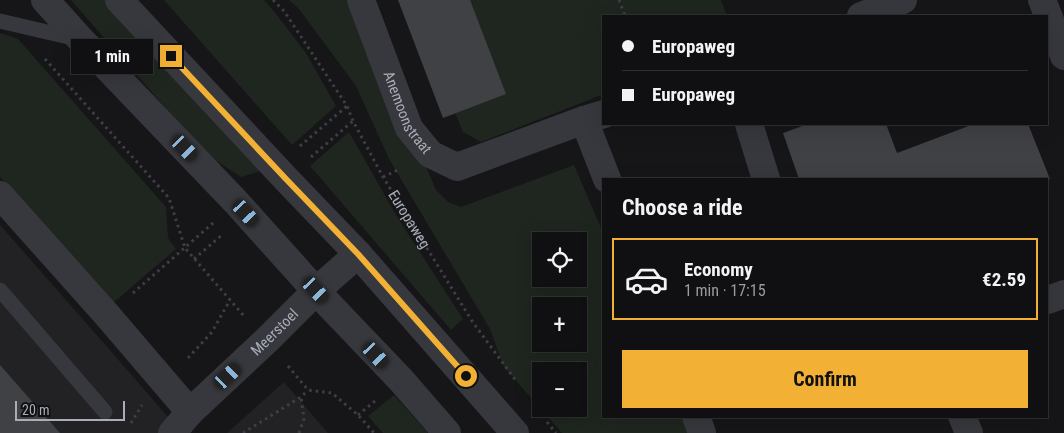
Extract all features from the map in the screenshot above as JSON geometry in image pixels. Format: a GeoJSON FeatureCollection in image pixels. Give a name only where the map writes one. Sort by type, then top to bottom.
{"type":"FeatureCollection","features":[{"type":"Feature","properties":{"kind":"street"},"geometry":{"type":"LineString","coordinates":[[45,0],[236,202],[401,380],[447,433]]}},
{"type":"Feature","properties":{"kind":"street"},"geometry":{"type":"LineString","coordinates":[[119,0],[358,254],[515,433]]}},
{"type":"Feature","properties":{"kind":"street","name":"Anemoonstraat"},"geometry":{"type":"LineString","coordinates":[[361,0],[409,128],[430,154],[457,167],[594,117]]}},
{"type":"Feature","properties":{"kind":"street"},"geometry":{"type":"LineString","coordinates":[[864,15],[903,0]]}},
{"type":"Feature","properties":{"kind":"street"},"geometry":{"type":"LineString","coordinates":[[1042,0],[1048,15]]}},
{"type":"Feature","properties":{"kind":"street"},"geometry":{"type":"LineString","coordinates":[[1048,15],[1064,56]]}},
{"type":"Feature","properties":{"kind":"street"},"geometry":{"type":"LineString","coordinates":[[594,117],[607,178]]}},
{"type":"Feature","properties":{"kind":"street"},"geometry":{"type":"LineString","coordinates":[[749,125],[766,178]]}},
{"type":"Feature","properties":{"kind":"street"},"geometry":{"type":"LineString","coordinates":[[0,195],[190,412]]}},
{"type":"Feature","properties":{"kind":"street","name":"Meerstoel"},"geometry":{"type":"LineString","coordinates":[[172,433],[190,412],[267,340],[316,290],[358,254]]}},
{"type":"Feature","properties":{"kind":"street"},"geometry":{"type":"LineString","coordinates":[[1048,300],[1064,294]]}},
{"type":"Feature","properties":{"kind":"street"},"geometry":{"type":"LineString","coordinates":[[697,418],[702,433]]}},
{"type":"Feature","properties":{"kind":"street"},"geometry":{"type":"LineString","coordinates":[[963,418],[969,433]]}},
{"type":"Feature","properties":{"kind":"lane"},"geometry":{"type":"LineString","coordinates":[[7,23],[81,40]]}},
{"type":"Feature","properties":{"kind":"lane"},"geometry":{"type":"LineString","coordinates":[[0,290],[105,412]]}},
{"type":"Feature","properties":{"kind":"path","name":"Europaweg"},"geometry":{"type":"LineString","coordinates":[[273,0],[284,12],[347,106],[383,177],[472,321],[517,382]]}},
{"type":"Feature","properties":{"kind":"path"},"geometry":{"type":"LineString","coordinates":[[619,0],[625,15]]}},
{"type":"Feature","properties":{"kind":"path"},"geometry":{"type":"LineString","coordinates":[[7,23],[169,198],[185,248],[267,340],[308,390],[332,393],[358,415],[374,433]]}},
{"type":"Feature","properties":{"kind":"path"},"geometry":{"type":"LineString","coordinates":[[242,433],[301,397],[308,390]]}},
{"type":"Feature","properties":{"kind":"path"},"geometry":{"type":"LineString","coordinates":[[299,433],[304,419],[301,397]]}},
{"type":"Feature","properties":{"kind":"path"},"geometry":{"type":"LineString","coordinates":[[545,420],[556,433]]}},
{"type":"Feature","properties":{"kind":"shaded area"},"geometry":{"type":"Polygon","coordinates":[[[71,0],[115,0],[264,170],[241,177],[206,154],[71,0]]]}},
{"type":"Feature","properties":{"kind":"shaded area"},"geometry":{"type":"Polygon","coordinates":[[[164,0],[264,0],[306,53],[336,106],[292,145],[164,0]]]}},
{"type":"Feature","properties":{"kind":"shaded area"},"geometry":{"type":"Polygon","coordinates":[[[289,0],[356,0],[436,190],[448,202],[461,207],[574,165],[602,230],[602,418],[683,418],[689,433],[562,433],[548,417],[587,417],[587,362],[532,362],[532,399],[504,367],[490,329],[389,159],[356,86],[299,9],[289,0]]]}},
{"type":"Feature","properties":{"kind":"shaded area"},"geometry":{"type":"Polygon","coordinates":[[[408,0],[721,0],[727,15],[602,15],[602,95],[481,142],[463,132],[408,0]]]}},
{"type":"Feature","properties":{"kind":"shaded area"},"geometry":{"type":"Polygon","coordinates":[[[0,33],[18,39],[166,207],[168,238],[176,249],[113,303],[0,177],[0,33]]]}},
{"type":"Feature","properties":{"kind":"shaded area"},"geometry":{"type":"Polygon","coordinates":[[[349,132],[396,215],[463,319],[451,330],[310,166],[349,132]]]}},
{"type":"Feature","properties":{"kind":"shaded area"},"geometry":{"type":"Polygon","coordinates":[[[0,225],[109,349],[182,433],[0,433],[0,225]]]}},
{"type":"Feature","properties":{"kind":"shaded area"},"geometry":{"type":"Polygon","coordinates":[[[284,382],[328,433],[227,433],[284,382]]]}},
{"type":"Feature","properties":{"kind":"shaded area"},"geometry":{"type":"Polygon","coordinates":[[[394,395],[428,433],[383,433],[368,416],[394,395]]]}},
{"type":"Feature","properties":{"kind":"building"},"geometry":{"type":"Polygon","coordinates":[[[398,0],[470,0],[506,94],[443,118],[398,0]]]}},
{"type":"Feature","properties":{"kind":"building"},"geometry":{"type":"Polygon","coordinates":[[[805,125],[886,125],[897,153],[971,125],[1028,125],[1050,179],[799,178],[783,133],[805,125]]]}},
{"type":"Feature","properties":{"kind":"building"},"geometry":{"type":"Polygon","coordinates":[[[0,365],[60,433],[0,433],[0,365]]]}},
{"type":"Feature","properties":{"kind":"route"},"geometry":{"type":"LineString","coordinates":[[171,56],[358,254],[466,376]]}}]}
